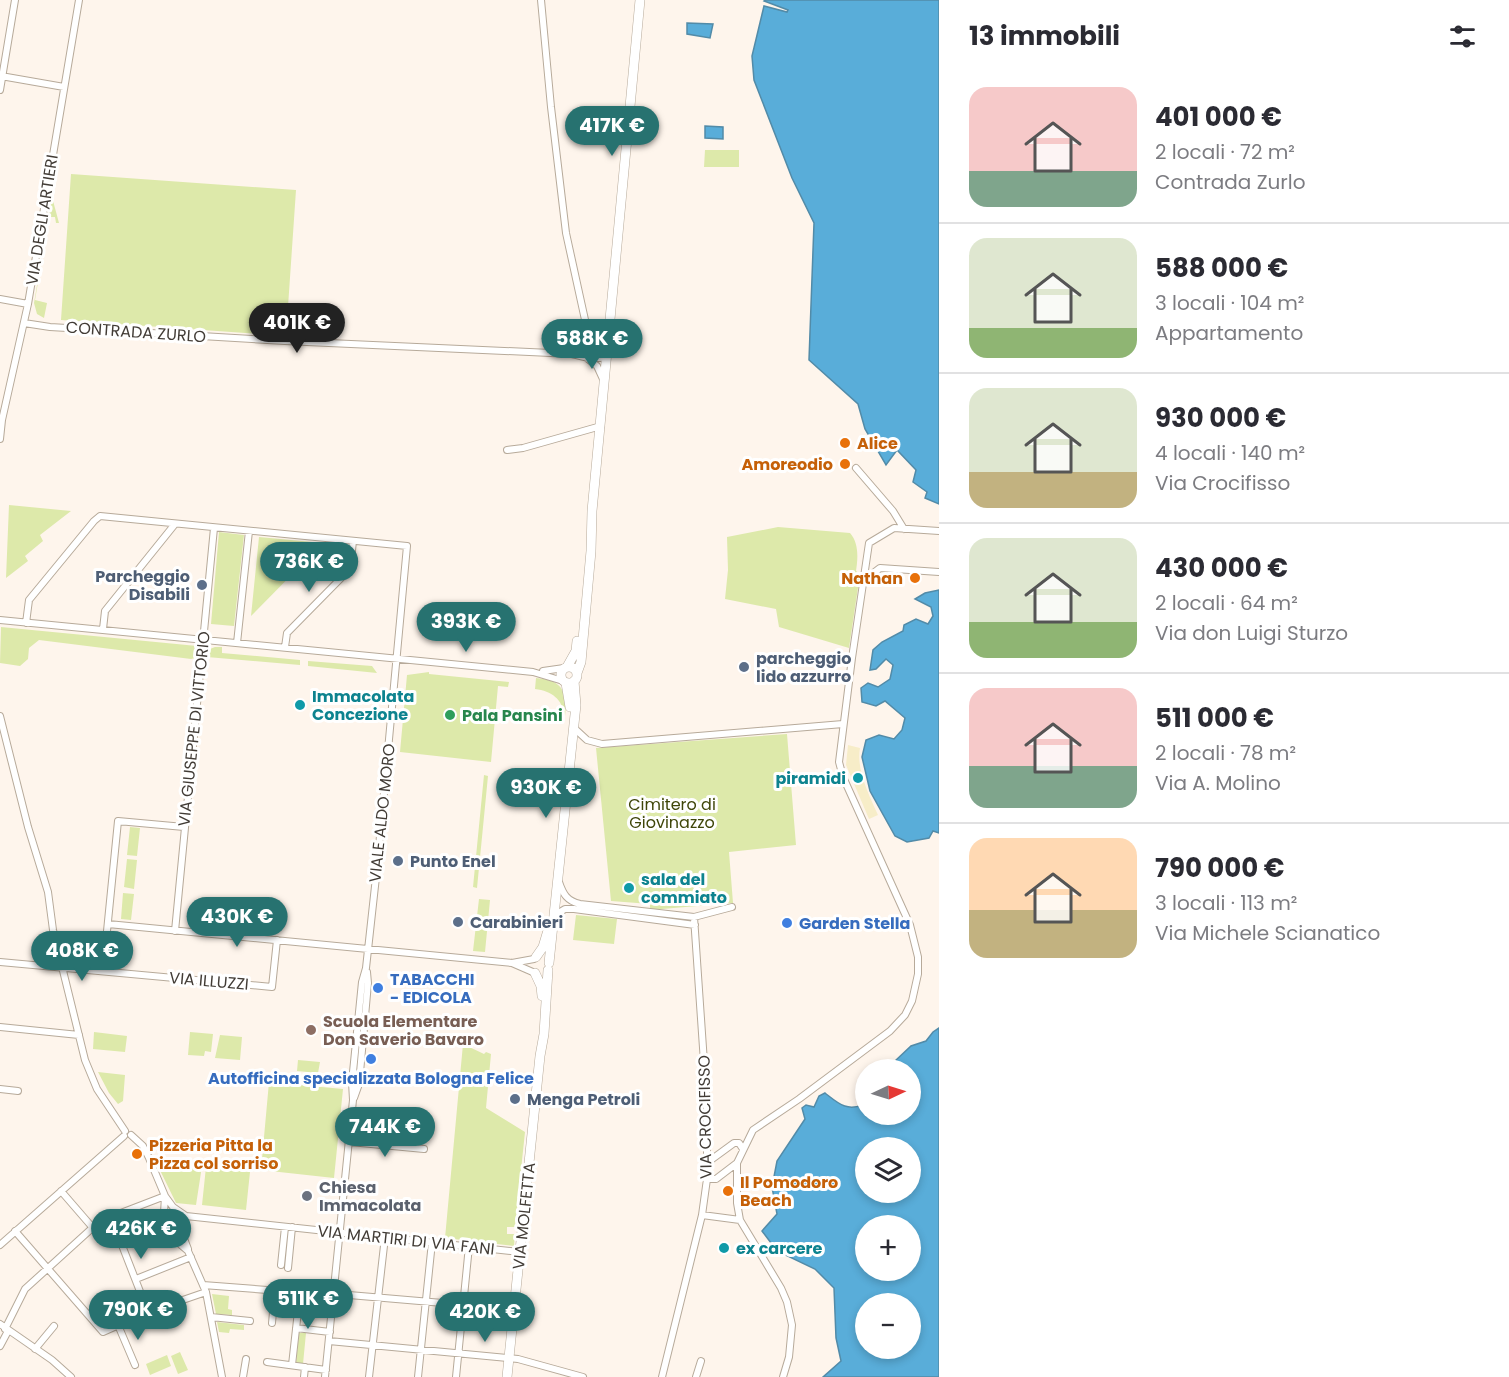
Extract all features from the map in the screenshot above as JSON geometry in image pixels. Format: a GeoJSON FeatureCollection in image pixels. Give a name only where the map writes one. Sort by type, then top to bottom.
{"type":"FeatureCollection","features":[{"type":"Feature","properties":{"kind":"main road"},"geometry":{"type":"LineString","coordinates":[[540,1056],[576,700],[570,680],[561,673],[576,651],[601,426],[640,0]]}},
{"type":"Feature","properties":{"kind":"main road"},"geometry":{"type":"LineString","coordinates":[[570,680],[581,662],[591,551],[592,511]]}},
{"type":"Feature","properties":{"kind":"main road"},"geometry":{"type":"LineString","coordinates":[[540,1056],[542,995],[531,964],[546,939],[550,919],[570,707],[572,668],[566,668]]}},
{"type":"Feature","properties":{"kind":"main road"},"geometry":{"type":"LineString","coordinates":[[535,958],[545,958],[549,966]]}},
{"type":"Feature","properties":{"kind":"main road"},"geometry":{"type":"LineString","coordinates":[[535,972],[543,974],[549,966]]}},
{"type":"Feature","properties":{"kind":"main road","name":"VIA MOLFETTA"},"geometry":{"type":"LineString","coordinates":[[507,1377],[540,1056]]}},
{"type":"Feature","properties":{"kind":"street"},"geometry":{"type":"LineString","coordinates":[[0,90],[15,0]]}},
{"type":"Feature","properties":{"kind":"street","name":"VIA DEGLI ARTIERI"},"geometry":{"type":"LineString","coordinates":[[0,439],[2,420],[28,304],[78,0]]}},
{"type":"Feature","properties":{"kind":"street"},"geometry":{"type":"LineString","coordinates":[[541,0],[566,232],[589,338],[587,343],[572,354]]}},
{"type":"Feature","properties":{"kind":"street"},"geometry":{"type":"LineString","coordinates":[[1,76],[64,87]]}},
{"type":"Feature","properties":{"kind":"street"},"geometry":{"type":"LineString","coordinates":[[0,299],[28,304]]}},
{"type":"Feature","properties":{"kind":"street"},"geometry":{"type":"LineString","coordinates":[[591,350],[603,342],[611,317]]}},
{"type":"Feature","properties":{"kind":"street","name":"CONTRADA ZURLO"},"geometry":{"type":"LineString","coordinates":[[24,323],[50,327],[285,341],[572,354]]}},
{"type":"Feature","properties":{"kind":"street"},"geometry":{"type":"LineString","coordinates":[[572,354],[591,350],[599,351],[607,356]]}},
{"type":"Feature","properties":{"kind":"street"},"geometry":{"type":"LineString","coordinates":[[572,354],[588,358],[607,356]]}},
{"type":"Feature","properties":{"kind":"street"},"geometry":{"type":"LineString","coordinates":[[588,358],[600,370],[604,386]]}},
{"type":"Feature","properties":{"kind":"street"},"geometry":{"type":"LineString","coordinates":[[507,450],[523,448],[601,426]]}},
{"type":"Feature","properties":{"kind":"street"},"geometry":{"type":"LineString","coordinates":[[856,468],[893,511],[904,529]]}},
{"type":"Feature","properties":{"kind":"street"},"geometry":{"type":"LineString","coordinates":[[26,623],[30,600],[97,518],[352,541],[350,569],[287,633],[285,647]]}},
{"type":"Feature","properties":{"kind":"street"},"geometry":{"type":"LineString","coordinates":[[103,630],[105,611],[175,524]]}},
{"type":"Feature","properties":{"kind":"street","name":"VIA GIUSEPPE DI VITTORIO"},"geometry":{"type":"LineString","coordinates":[[174,931],[214,528]]}},
{"type":"Feature","properties":{"kind":"street"},"geometry":{"type":"LineString","coordinates":[[783,1377],[789,1357],[792,1331],[787,1302],[740,1220],[737,1203],[737,1163],[753,1130],[799,1099],[890,1031],[905,1015],[912,1001],[918,974],[918,957],[903,908],[840,769],[843,724],[861,586],[869,543],[894,528],[939,531]]}},
{"type":"Feature","properties":{"kind":"street"},"geometry":{"type":"LineString","coordinates":[[237,643],[249,531]]}},
{"type":"Feature","properties":{"kind":"street","name":"VIALE ALDO MORO"},"geometry":{"type":"LineString","coordinates":[[326,1373],[354,1100],[359,1084],[368,983],[366,968],[407,546],[352,541]]}},
{"type":"Feature","properties":{"kind":"street"},"geometry":{"type":"LineString","coordinates":[[861,586],[880,568],[939,572]]}},
{"type":"Feature","properties":{"kind":"street"},"geometry":{"type":"LineString","coordinates":[[0,620],[533,672],[570,680]]}},
{"type":"Feature","properties":{"kind":"street"},"geometry":{"type":"LineString","coordinates":[[533,672],[566,668]]}},
{"type":"Feature","properties":{"kind":"street"},"geometry":{"type":"LineString","coordinates":[[0,716],[28,827],[48,892],[53,930],[86,1060],[97,1089],[127,1134],[143,1146],[165,1196],[173,1207],[186,1216],[183,1220],[182,1231],[204,1288],[222,1377]]}},
{"type":"Feature","properties":{"kind":"street"},"geometry":{"type":"LineString","coordinates":[[574,728],[587,740],[602,744],[843,724]]}},
{"type":"Feature","properties":{"kind":"street"},"geometry":{"type":"LineString","coordinates":[[103,971],[118,821],[184,827]]}},
{"type":"Feature","properties":{"kind":"street"},"geometry":{"type":"LineString","coordinates":[[559,882],[565,896],[575,903],[695,921]]}},
{"type":"Feature","properties":{"kind":"street"},"geometry":{"type":"LineString","coordinates":[[555,915],[565,909],[574,909],[695,921],[732,907]]}},
{"type":"Feature","properties":{"kind":"street","name":"VIA CROCIFISSO"},"geometry":{"type":"LineString","coordinates":[[662,1377],[702,1215],[707,1179],[708,1144],[695,921]]}},
{"type":"Feature","properties":{"kind":"street"},"geometry":{"type":"LineString","coordinates":[[108,924],[512,963],[535,972]]}},
{"type":"Feature","properties":{"kind":"street","name":"VIA ILLUZZI"},"geometry":{"type":"LineString","coordinates":[[0,962],[272,987],[277,940]]}},
{"type":"Feature","properties":{"kind":"street"},"geometry":{"type":"LineString","coordinates":[[512,963],[535,958]]}},
{"type":"Feature","properties":{"kind":"street"},"geometry":{"type":"LineString","coordinates":[[0,1028],[79,1035]]}},
{"type":"Feature","properties":{"kind":"street"},"geometry":{"type":"LineString","coordinates":[[0,1089],[18,1091]]}},
{"type":"Feature","properties":{"kind":"street"},"geometry":{"type":"LineString","coordinates":[[0,1245],[127,1134]]}},
{"type":"Feature","properties":{"kind":"street"},"geometry":{"type":"LineString","coordinates":[[350,1142],[424,1149]]}},
{"type":"Feature","properties":{"kind":"street"},"geometry":{"type":"LineString","coordinates":[[708,1162],[734,1143],[739,1143],[743,1149]]}},
{"type":"Feature","properties":{"kind":"street"},"geometry":{"type":"LineString","coordinates":[[708,1144],[721,1151]]}},
{"type":"Feature","properties":{"kind":"street"},"geometry":{"type":"LineString","coordinates":[[707,1179],[716,1179],[737,1163]]}},
{"type":"Feature","properties":{"kind":"street"},"geometry":{"type":"LineString","coordinates":[[61,1191],[93,1228]]}},
{"type":"Feature","properties":{"kind":"street"},"geometry":{"type":"LineString","coordinates":[[0,1346],[4,1328],[25,1289],[47,1269],[100,1221],[165,1196]]}},
{"type":"Feature","properties":{"kind":"street"},"geometry":{"type":"LineString","coordinates":[[165,1196],[164,1213],[175,1240],[190,1254]]}},
{"type":"Feature","properties":{"kind":"street"},"geometry":{"type":"LineString","coordinates":[[702,1215],[740,1220]]}},
{"type":"Feature","properties":{"kind":"street","name":"VIA MARTIRI DI VIA FANI"},"geometry":{"type":"LineString","coordinates":[[186,1216],[520,1252]]}},
{"type":"Feature","properties":{"kind":"street"},"geometry":{"type":"LineString","coordinates":[[111,1217],[148,1312]]}},
{"type":"Feature","properties":{"kind":"street"},"geometry":{"type":"LineString","coordinates":[[284,1267],[289,1227]]}},
{"type":"Feature","properties":{"kind":"street"},"geometry":{"type":"LineString","coordinates":[[15,1231],[103,1332],[204,1288],[334,1294],[514,1309]]}},
{"type":"Feature","properties":{"kind":"street"},"geometry":{"type":"LineString","coordinates":[[369,1377],[385,1237]]}},
{"type":"Feature","properties":{"kind":"street"},"geometry":{"type":"LineString","coordinates":[[418,1377],[432,1242]]}},
{"type":"Feature","properties":{"kind":"street"},"geometry":{"type":"LineString","coordinates":[[456,1377],[469,1246]]}},
{"type":"Feature","properties":{"kind":"street"},"geometry":{"type":"LineString","coordinates":[[135,1279],[190,1254]]}},
{"type":"Feature","properties":{"kind":"street"},"geometry":{"type":"LineString","coordinates":[[272,1323],[275,1291]]}},
{"type":"Feature","properties":{"kind":"street"},"geometry":{"type":"LineString","coordinates":[[292,1365],[300,1293]]}},
{"type":"Feature","properties":{"kind":"street"},"geometry":{"type":"LineString","coordinates":[[211,1317],[250,1321]]}},
{"type":"Feature","properties":{"kind":"street"},"geometry":{"type":"LineString","coordinates":[[118,1325],[135,1365]]}},
{"type":"Feature","properties":{"kind":"street"},"geometry":{"type":"LineString","coordinates":[[35,1349],[54,1326]]}},
{"type":"Feature","properties":{"kind":"street"},"geometry":{"type":"LineString","coordinates":[[4,1328],[71,1377]]}},
{"type":"Feature","properties":{"kind":"street"},"geometry":{"type":"LineString","coordinates":[[296,1328],[330,1332]]}},
{"type":"Feature","properties":{"kind":"street"},"geometry":{"type":"LineString","coordinates":[[329,1341],[518,1359],[583,1377]]}},
{"type":"Feature","properties":{"kind":"street"},"geometry":{"type":"LineString","coordinates":[[243,1377],[246,1359]]}},
{"type":"Feature","properties":{"kind":"street"},"geometry":{"type":"LineString","coordinates":[[696,1377],[701,1361]]}},
{"type":"Feature","properties":{"kind":"street"},"geometry":{"type":"LineString","coordinates":[[267,1362],[305,1367],[326,1373]]}},
{"type":"Feature","properties":{"kind":"street"},"geometry":{"type":"LineString","coordinates":[[304,1377],[305,1367]]}},
{"type":"Feature","properties":{"kind":"green space"},"geometry":{"type":"Polygon","coordinates":[[[705,150],[739,150],[739,167],[704,167],[705,150]]]}},
{"type":"Feature","properties":{"kind":"green space"},"geometry":{"type":"Polygon","coordinates":[[[71,174],[296,190],[286,336],[61,320],[71,174]]]}},
{"type":"Feature","properties":{"kind":"green space"},"geometry":{"type":"Polygon","coordinates":[[[52,197],[59,223],[56,223],[55,217],[49,217],[35,300],[47,303],[44,318],[37,314],[34,303],[52,197]]]}},
{"type":"Feature","properties":{"kind":"green space"},"geometry":{"type":"Polygon","coordinates":[[[9,505],[71,511],[40,535],[43,541],[25,556],[28,561],[6,578],[9,505]]]}},
{"type":"Feature","properties":{"kind":"green space"},"geometry":{"type":"Polygon","coordinates":[[[778,527],[850,533],[853,537],[857,551],[856,571],[860,574],[849,648],[779,627],[776,609],[725,599],[728,570],[727,537],[778,527]]]}},
{"type":"Feature","properties":{"kind":"green space"},"geometry":{"type":"Polygon","coordinates":[[[219,532],[244,535],[234,626],[211,624],[219,532]]]}},
{"type":"Feature","properties":{"kind":"green space"},"geometry":{"type":"Polygon","coordinates":[[[259,537],[323,543],[251,616],[259,537]]]}},
{"type":"Feature","properties":{"kind":"green space"},"geometry":{"type":"Polygon","coordinates":[[[1,627],[197,646],[195,658],[191,659],[39,640],[29,648],[28,659],[20,666],[0,663],[1,627]]]}},
{"type":"Feature","properties":{"kind":"green space"},"geometry":{"type":"Polygon","coordinates":[[[222,647],[222,653],[300,660],[300,665],[207,657],[210,649],[222,647]]]}},
{"type":"Feature","properties":{"kind":"green space"},"geometry":{"type":"Polygon","coordinates":[[[308,661],[372,666],[377,673],[308,666],[308,661]]]}},
{"type":"Feature","properties":{"kind":"green space","name":"Pala Pansini"},"geometry":{"type":"Polygon","coordinates":[[[429,672],[429,674],[509,682],[508,687],[498,686],[491,762],[400,752],[407,675],[429,672]]]}},
{"type":"Feature","properties":{"kind":"green space"},"geometry":{"type":"Polygon","coordinates":[[[536,678],[552,681],[561,688],[566,707],[565,716],[555,697],[535,689],[536,678]]]}},
{"type":"Feature","properties":{"kind":"green space","name":"Cimitero di Giovinazzo"},"geometry":{"type":"Polygon","coordinates":[[[787,734],[796,845],[729,852],[733,903],[650,910],[650,904],[611,901],[596,748],[787,734]]]}},
{"type":"Feature","properties":{"kind":"green space"},"geometry":{"type":"Polygon","coordinates":[[[484,775],[488,776],[477,888],[473,887],[484,775]]]}},
{"type":"Feature","properties":{"kind":"green space"},"geometry":{"type":"Polygon","coordinates":[[[130,827],[140,828],[137,856],[127,855],[130,827]]]}},
{"type":"Feature","properties":{"kind":"green space"},"geometry":{"type":"Polygon","coordinates":[[[127,859],[137,860],[134,889],[124,887],[127,859]]]}},
{"type":"Feature","properties":{"kind":"green space"},"geometry":{"type":"Polygon","coordinates":[[[123,893],[134,894],[131,920],[121,919],[123,893]]]}},
{"type":"Feature","properties":{"kind":"green space"},"geometry":{"type":"Polygon","coordinates":[[[479,899],[490,900],[485,952],[473,951],[479,899]]]}},
{"type":"Feature","properties":{"kind":"green space"},"geometry":{"type":"Polygon","coordinates":[[[576,915],[617,919],[614,944],[573,940],[576,915]]]}},
{"type":"Feature","properties":{"kind":"green space"},"geometry":{"type":"Polygon","coordinates":[[[94,1032],[127,1036],[125,1052],[93,1049],[94,1032]]]}},
{"type":"Feature","properties":{"kind":"green space"},"geometry":{"type":"Polygon","coordinates":[[[190,1032],[213,1034],[211,1052],[205,1051],[204,1056],[188,1055],[190,1032]]]}},
{"type":"Feature","properties":{"kind":"green space"},"geometry":{"type":"Polygon","coordinates":[[[220,1035],[242,1037],[240,1060],[215,1058],[220,1035]]]}},
{"type":"Feature","properties":{"kind":"green space"},"geometry":{"type":"Polygon","coordinates":[[[463,1044],[484,1054],[486,1052],[491,1054],[486,1108],[525,1132],[515,1227],[507,1227],[507,1234],[515,1234],[514,1246],[445,1238],[463,1044]]]}},
{"type":"Feature","properties":{"kind":"green space"},"geometry":{"type":"Polygon","coordinates":[[[298,1060],[320,1062],[318,1073],[297,1071],[298,1060]]]}},
{"type":"Feature","properties":{"kind":"green space"},"geometry":{"type":"Polygon","coordinates":[[[98,1072],[125,1075],[123,1101],[118,1104],[109,1093],[98,1072]]]}},
{"type":"Feature","properties":{"kind":"green space"},"geometry":{"type":"Polygon","coordinates":[[[269,1082],[343,1089],[334,1178],[261,1170],[269,1082]]]}},
{"type":"Feature","properties":{"kind":"green space"},"geometry":{"type":"Polygon","coordinates":[[[156,1162],[202,1166],[196,1205],[176,1203],[156,1162]]]}},
{"type":"Feature","properties":{"kind":"green space"},"geometry":{"type":"Polygon","coordinates":[[[206,1167],[250,1172],[246,1210],[202,1205],[206,1167]]]}},
{"type":"Feature","properties":{"kind":"green space"},"geometry":{"type":"Polygon","coordinates":[[[212,1294],[229,1296],[228,1309],[232,1310],[232,1315],[216,1314],[212,1294]]]}},
{"type":"Feature","properties":{"kind":"green space"},"geometry":{"type":"Polygon","coordinates":[[[217,1322],[244,1325],[244,1330],[230,1329],[229,1333],[219,1332],[217,1322]]]}},
{"type":"Feature","properties":{"kind":"green space"},"geometry":{"type":"Polygon","coordinates":[[[299,1333],[306,1333],[303,1364],[296,1363],[299,1333]]]}},
{"type":"Feature","properties":{"kind":"green space"},"geometry":{"type":"Polygon","coordinates":[[[180,1352],[188,1370],[178,1374],[171,1356],[180,1352]]]}},
{"type":"Feature","properties":{"kind":"green space"},"geometry":{"type":"Polygon","coordinates":[[[167,1355],[171,1366],[150,1375],[146,1364],[167,1355]]]}},
{"type":"Feature","properties":{"kind":"sand","name":"piramidi"},"geometry":{"type":"Polygon","coordinates":[[[848,745],[860,748],[862,774],[878,815],[869,819],[846,765],[848,745]]]}},
{"type":"Feature","properties":{"kind":"water"},"geometry":{"type":"Polygon","coordinates":[[[765,0],[939,0],[939,504],[925,498],[927,492],[913,482],[916,470],[897,450],[886,465],[865,429],[858,404],[809,360],[814,223],[792,178],[754,80],[752,56],[764,6],[787,12],[788,10],[765,0]]]}},
{"type":"Feature","properties":{"kind":"water"},"geometry":{"type":"Polygon","coordinates":[[[687,23],[713,24],[710,38],[687,34],[687,23]]]}},
{"type":"Feature","properties":{"kind":"water"},"geometry":{"type":"Polygon","coordinates":[[[705,126],[723,127],[723,139],[705,138],[705,126]]]}},
{"type":"Feature","properties":{"kind":"water"},"geometry":{"type":"Polygon","coordinates":[[[939,590],[939,833],[933,831],[929,838],[907,842],[895,836],[870,791],[862,757],[866,740],[879,735],[894,739],[902,730],[905,718],[885,701],[876,706],[862,702],[861,688],[868,683],[878,687],[890,679],[893,665],[886,659],[876,669],[870,670],[873,650],[882,642],[903,631],[904,625],[916,619],[928,624],[933,616],[931,607],[915,599],[925,593],[939,590]]]}},
{"type":"Feature","properties":{"kind":"water"},"geometry":{"type":"Polygon","coordinates":[[[939,1028],[939,1377],[823,1377],[841,1361],[836,1338],[834,1288],[815,1269],[777,1251],[762,1231],[777,1214],[772,1187],[777,1161],[805,1119],[802,1108],[806,1105],[814,1107],[819,1096],[825,1093],[839,1103],[848,1107],[855,1107],[855,1125],[921,1125],[921,1059],[897,1059],[911,1046],[926,1041],[939,1028]]]}},
{"type":"Feature","properties":{"kind":"place","name":"Alice"},"geometry":{"type":"Point","coordinates":[845,443]}},
{"type":"Feature","properties":{"kind":"place","name":"Amoreodio"},"geometry":{"type":"Point","coordinates":[845,464]}},
{"type":"Feature","properties":{"kind":"place","name":"Nathan"},"geometry":{"type":"Point","coordinates":[915,578]}},
{"type":"Feature","properties":{"kind":"place","name":"Parcheggio Disabili"},"geometry":{"type":"Point","coordinates":[202,585]}},
{"type":"Feature","properties":{"kind":"place","name":"parcheggio lido azzurro"},"geometry":{"type":"Point","coordinates":[744,667]}},
{"type":"Feature","properties":{"kind":"place","name":"Immacolata Concezione"},"geometry":{"type":"Point","coordinates":[300,705]}},
{"type":"Feature","properties":{"kind":"place","name":"Pala Pansini"},"geometry":{"type":"Point","coordinates":[450,715]}},
{"type":"Feature","properties":{"kind":"place","name":"piramidi"},"geometry":{"type":"Point","coordinates":[858,778]}},
{"type":"Feature","properties":{"kind":"place","name":"Punto Enel"},"geometry":{"type":"Point","coordinates":[398,861]}},
{"type":"Feature","properties":{"kind":"place","name":"sala del commiato"},"geometry":{"type":"Point","coordinates":[629,888]}},
{"type":"Feature","properties":{"kind":"place","name":"Carabinieri"},"geometry":{"type":"Point","coordinates":[458,922]}},
{"type":"Feature","properties":{"kind":"place","name":"Garden Stella"},"geometry":{"type":"Point","coordinates":[787,923]}},
{"type":"Feature","properties":{"kind":"place","name":"TABACCHI - EDICOLA"},"geometry":{"type":"Point","coordinates":[378,988]}},
{"type":"Feature","properties":{"kind":"place","name":"Scuola Elementare Don Saverio Bavaro"},"geometry":{"type":"Point","coordinates":[311,1030]}},
{"type":"Feature","properties":{"kind":"place","name":"Autofficina specializzata Bologna Felice"},"geometry":{"type":"Point","coordinates":[371,1059]}},
{"type":"Feature","properties":{"kind":"place","name":"Menga Petroli"},"geometry":{"type":"Point","coordinates":[515,1099]}},
{"type":"Feature","properties":{"kind":"place","name":"Pizzeria Pitta la Pizza col sorriso"},"geometry":{"type":"Point","coordinates":[137,1154]}},
{"type":"Feature","properties":{"kind":"place","name":"Il Pomodoro Beach"},"geometry":{"type":"Point","coordinates":[728,1191]}},
{"type":"Feature","properties":{"kind":"place","name":"Chiesa Immacolata"},"geometry":{"type":"Point","coordinates":[307,1196]}},
{"type":"Feature","properties":{"kind":"place","name":"ex carcere"},"geometry":{"type":"Point","coordinates":[724,1248]}}]}
